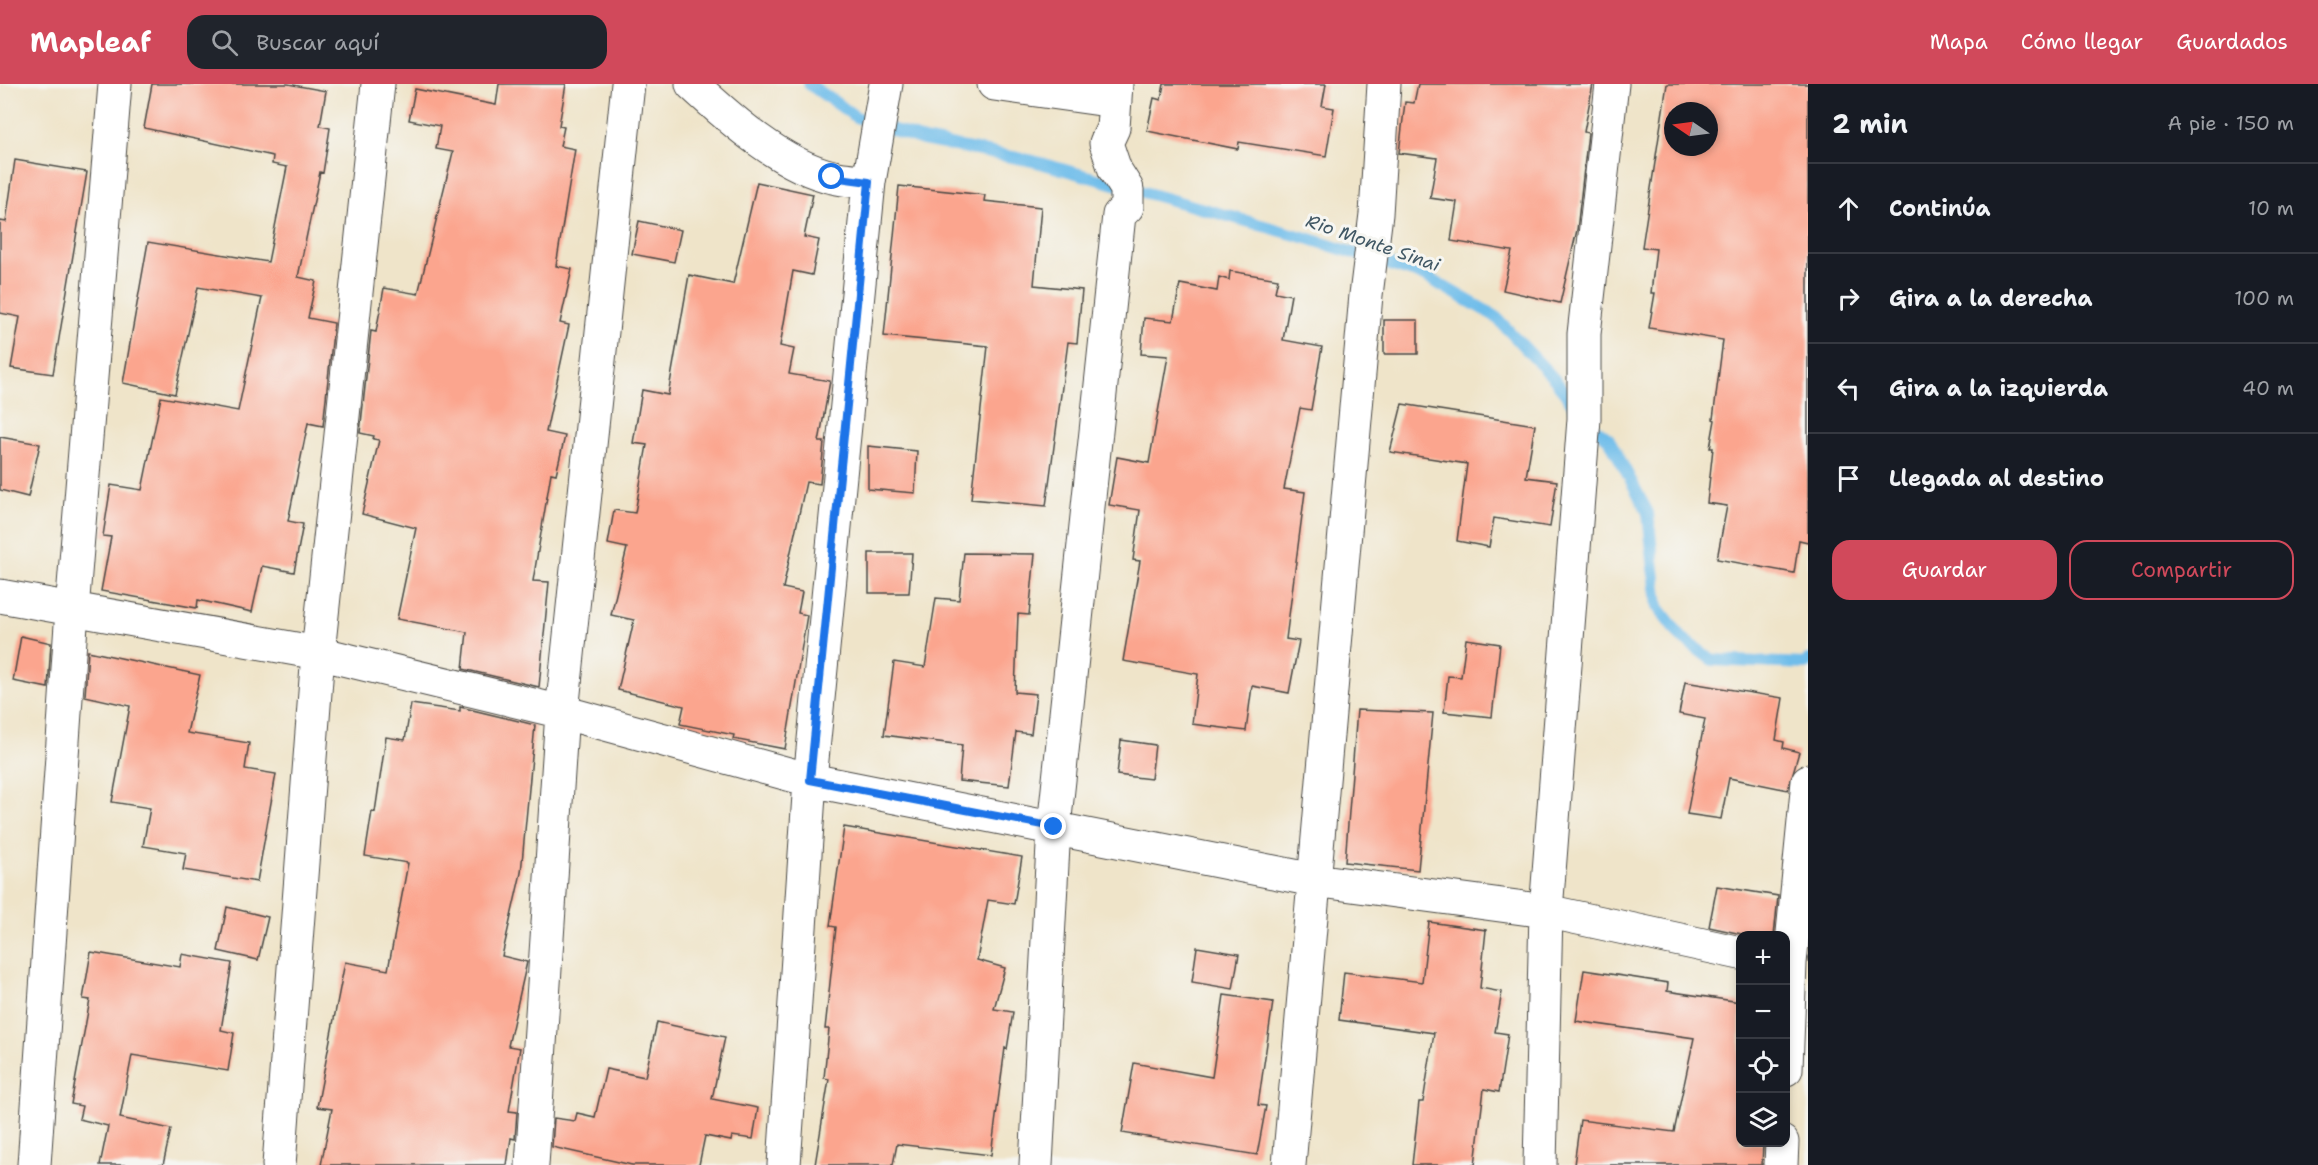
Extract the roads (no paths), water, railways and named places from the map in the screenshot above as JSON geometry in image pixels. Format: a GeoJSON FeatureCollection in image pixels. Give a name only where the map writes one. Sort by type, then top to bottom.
{"type":"FeatureCollection","features":[{"type":"Feature","properties":{"kind":"street"},"geometry":{"type":"LineString","coordinates":[[34,1165],[72,610],[115,84]]}},
{"type":"Feature","properties":{"kind":"street"},"geometry":{"type":"LineString","coordinates":[[279,1165],[318,653],[378,84]]}},
{"type":"Feature","properties":{"kind":"street"},"geometry":{"type":"LineString","coordinates":[[532,1165],[562,712],[628,84]]}},
{"type":"Feature","properties":{"kind":"street"},"geometry":{"type":"LineString","coordinates":[[692,84],[747,130],[795,164],[832,177],[869,182]]}},
{"type":"Feature","properties":{"kind":"street"},"geometry":{"type":"LineString","coordinates":[[994,84],[1115,92],[1113,128],[1106,143],[1115,170],[1127,189],[1126,207],[1119,215],[1054,827],[1036,1165]]}},
{"type":"Feature","properties":{"kind":"street"},"geometry":{"type":"LineString","coordinates":[[1289,1165],[1366,295],[1376,214],[1384,84]]}},
{"type":"Feature","properties":{"kind":"street"},"geometry":{"type":"LineString","coordinates":[[1540,1165],[1546,911],[1584,419],[1584,334],[1612,84]]}},
{"type":"Feature","properties":{"kind":"street"},"geometry":{"type":"LineString","coordinates":[[784,1165],[810,780],[869,182],[885,91]]}},
{"type":"Feature","properties":{"kind":"street"},"geometry":{"type":"LineString","coordinates":[[0,596],[318,653],[562,712],[810,780],[1314,880],[1546,911],[1736,951]]}},
{"type":"Feature","properties":{"kind":"street"},"geometry":{"type":"LineString","coordinates":[[1788,1039],[1808,781]]}},
{"type":"Feature","properties":{"kind":"street"},"geometry":{"type":"LineString","coordinates":[[1781,1165],[1782,1147]]}},
{"type":"Feature","properties":{"kind":"waterway","name":"Rio Monte Sinai"},"geometry":{"type":"LineString","coordinates":[[809,84],[856,117],[923,140],[1033,161],[1310,239],[1425,276],[1495,316],[1556,381],[1576,409]]}},
{"type":"Feature","properties":{"kind":"waterway","name":"Rio Monte Sinai"},"geometry":{"type":"LineString","coordinates":[[1587,422],[1609,439],[1648,513],[1658,607],[1681,637],[1712,660],[1805,664],[1808,660]]}}]}
